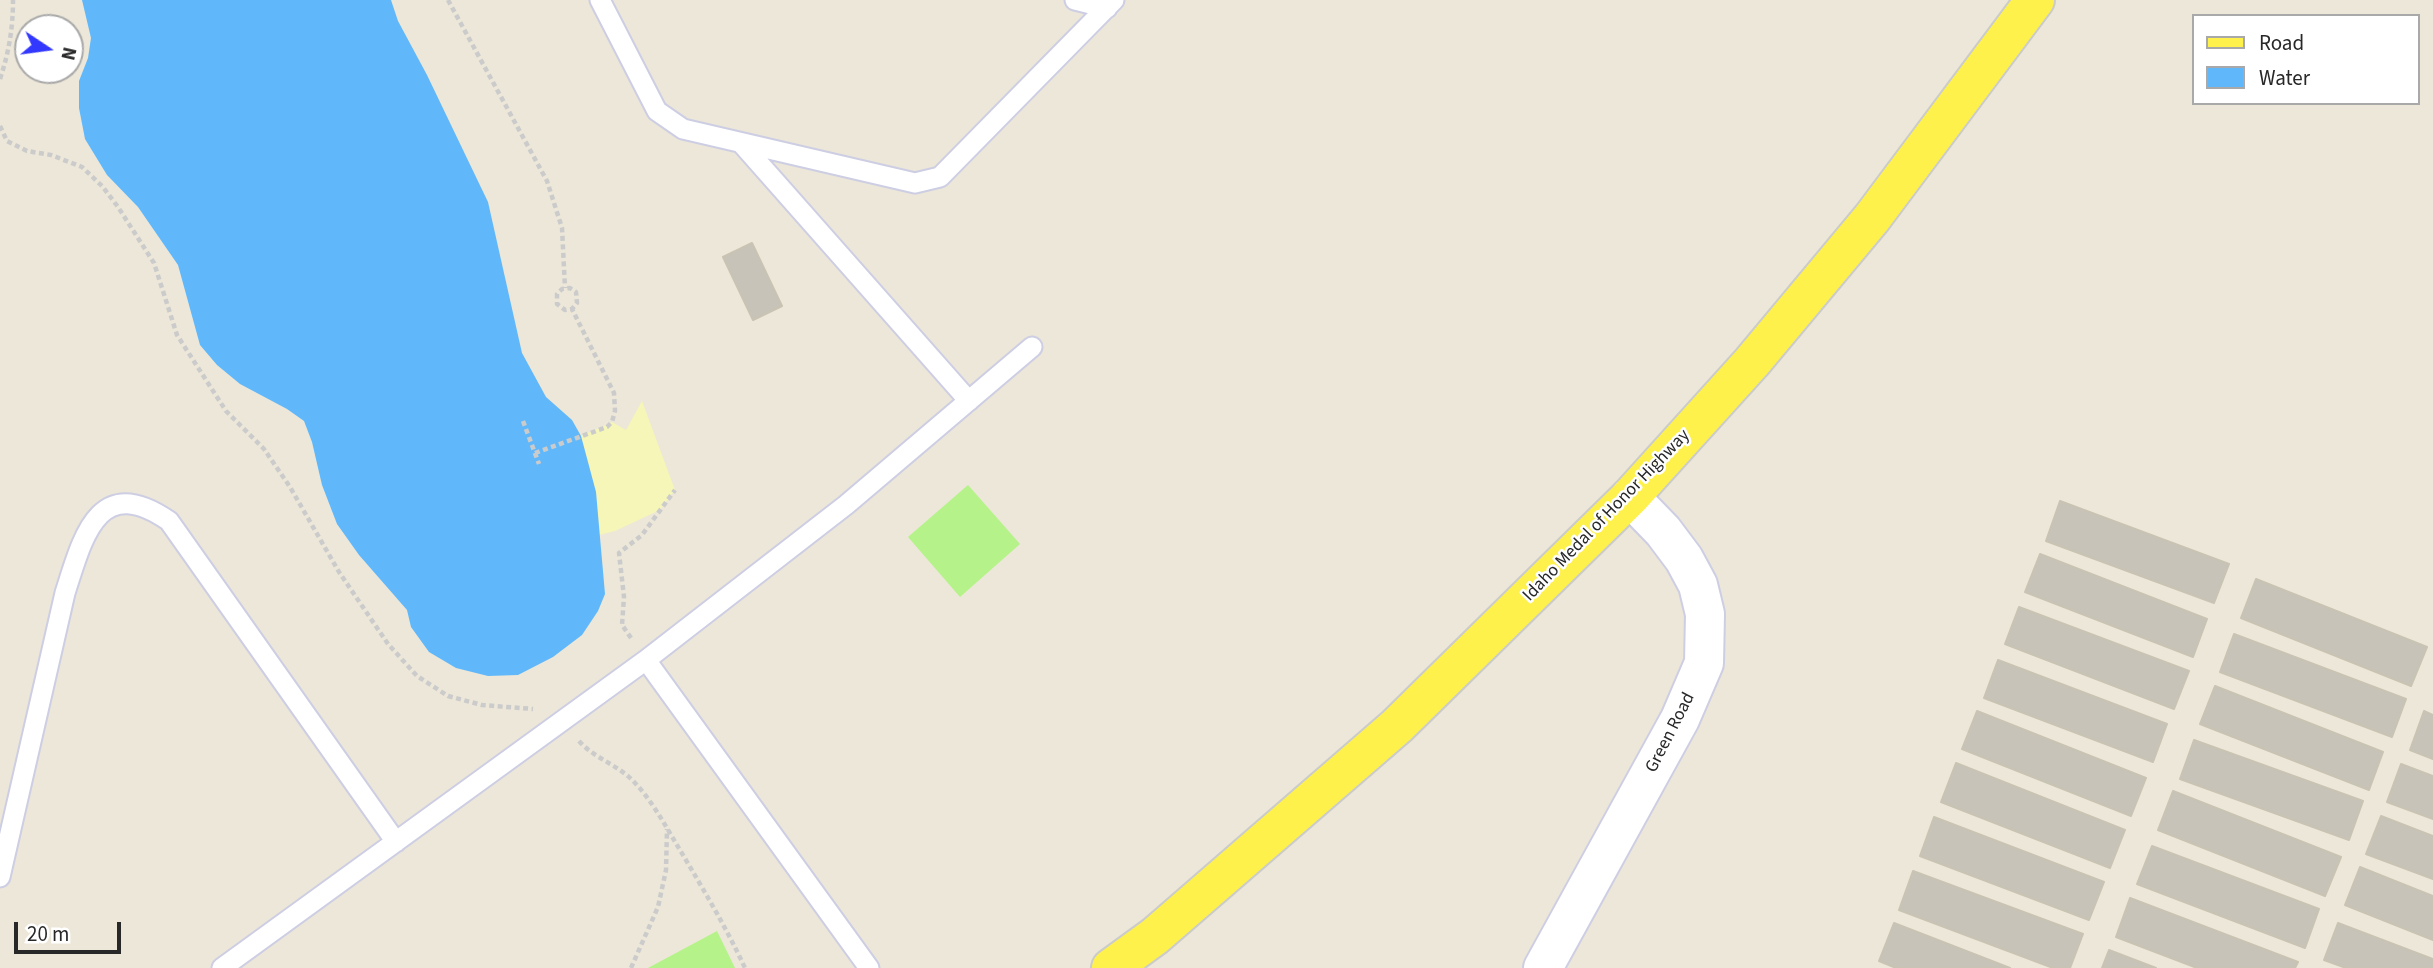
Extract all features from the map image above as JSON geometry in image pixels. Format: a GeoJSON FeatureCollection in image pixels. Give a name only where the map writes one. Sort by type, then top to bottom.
{"type":"FeatureCollection","features":[{"type":"Feature","properties":{"kind":"main road","name":"Idaho Medal of Honor Highway"},"geometry":{"type":"LineString","coordinates":[[1111,968],[1155,936],[1397,726],[1630,497],[1752,362],[1872,218],[2035,0]]}},
{"type":"Feature","properties":{"kind":"street","name":"Green Road"},"geometry":{"type":"LineString","coordinates":[[1543,968],[1680,719],[1704,663],[1704,614],[1698,585],[1684,559],[1663,531],[1630,497]]}},
{"type":"Feature","properties":{"kind":"lane"},"geometry":{"type":"LineString","coordinates":[[600,0],[657,111],[683,129],[915,183],[940,177],[1111,4]]}},
{"type":"Feature","properties":{"kind":"lane"},"geometry":{"type":"LineString","coordinates":[[1074,0],[1111,4]]}},
{"type":"Feature","properties":{"kind":"lane"},"geometry":{"type":"LineString","coordinates":[[743,144],[969,401]]}},
{"type":"Feature","properties":{"kind":"lane"},"geometry":{"type":"LineString","coordinates":[[222,968],[646,660],[846,505],[1032,347]]}},
{"type":"Feature","properties":{"kind":"lane"},"geometry":{"type":"LineString","coordinates":[[0,877],[65,593],[80,547],[90,524],[106,509],[127,502],[149,508],[169,521],[396,842]]}},
{"type":"Feature","properties":{"kind":"lane"},"geometry":{"type":"LineString","coordinates":[[646,660],[869,968]]}},
{"type":"Feature","properties":{"kind":"path"},"geometry":{"type":"LineString","coordinates":[[0,79],[10,50],[13,0]]}},
{"type":"Feature","properties":{"kind":"path"},"geometry":{"type":"LineString","coordinates":[[448,0],[547,181],[562,228],[565,288]]}},
{"type":"Feature","properties":{"kind":"path"},"geometry":{"type":"LineString","coordinates":[[0,126],[7,141],[27,151],[51,155],[82,167],[102,186],[118,207],[154,263],[177,335],[226,411],[264,449],[290,487],[339,572],[388,645],[417,676],[448,696],[482,705],[530,707],[561,723],[588,751],[622,770],[636,784],[667,828],[721,917],[745,968]]}},
{"type":"Feature","properties":{"kind":"path"},"geometry":{"type":"LineString","coordinates":[[565,288],[573,290],[578,296],[572,309],[565,310],[557,304],[557,294],[565,288]]}},
{"type":"Feature","properties":{"kind":"path"},"geometry":{"type":"LineString","coordinates":[[535,453],[607,426],[612,422],[615,411],[614,393],[572,309]]}},
{"type":"Feature","properties":{"kind":"path"},"geometry":{"type":"LineString","coordinates":[[523,421],[539,464]]}},
{"type":"Feature","properties":{"kind":"path"},"geometry":{"type":"LineString","coordinates":[[646,660],[622,625],[624,597],[619,553],[642,535],[675,490]]}},
{"type":"Feature","properties":{"kind":"path"},"geometry":{"type":"LineString","coordinates":[[631,968],[658,907],[666,870],[667,828]]}},
{"type":"Feature","properties":{"kind":"sand"},"geometry":{"type":"Polygon","coordinates":[[[642,401],[675,490],[660,510],[615,531],[599,535],[596,492],[581,436],[612,422],[626,430],[642,401]]]}},
{"type":"Feature","properties":{"kind":"green space"},"geometry":{"type":"Polygon","coordinates":[[[968,485],[1020,544],[960,597],[908,537],[968,485]]]}},
{"type":"Feature","properties":{"kind":"green space"},"geometry":{"type":"Polygon","coordinates":[[[717,931],[735,968],[648,968],[717,931]]]}},
{"type":"Feature","properties":{"kind":"water"},"geometry":{"type":"Polygon","coordinates":[[[82,0],[391,0],[398,21],[488,202],[522,353],[546,397],[572,420],[581,436],[596,492],[605,594],[598,611],[582,635],[553,657],[518,675],[488,676],[456,668],[429,652],[411,627],[407,610],[359,555],[337,524],[322,485],[304,421],[240,384],[217,365],[200,345],[178,265],[138,207],[107,175],[85,139],[79,108],[79,84],[84,84],[84,68],[91,38],[82,0]]]}},
{"type":"Feature","properties":{"kind":"building"},"geometry":{"type":"Polygon","coordinates":[[[752,243],[782,306],[753,320],[723,257],[752,243]]]}},
{"type":"Feature","properties":{"kind":"building"},"geometry":{"type":"Polygon","coordinates":[[[2060,501],[2229,564],[2214,603],[2046,541],[2060,501]]]}},
{"type":"Feature","properties":{"kind":"building"},"geometry":{"type":"Polygon","coordinates":[[[2040,554],[2207,619],[2193,657],[2025,592],[2040,554]]]}},
{"type":"Feature","properties":{"kind":"building"},"geometry":{"type":"Polygon","coordinates":[[[2256,579],[2427,647],[2411,686],[2241,618],[2256,579]]]}},
{"type":"Feature","properties":{"kind":"building"},"geometry":{"type":"Polygon","coordinates":[[[2019,607],[2189,671],[2174,709],[2005,644],[2019,607]]]}},
{"type":"Feature","properties":{"kind":"building"},"geometry":{"type":"Polygon","coordinates":[[[2234,634],[2406,699],[2392,737],[2220,672],[2234,634]]]}},
{"type":"Feature","properties":{"kind":"building"},"geometry":{"type":"Polygon","coordinates":[[[1998,660],[2167,724],[2153,762],[1984,698],[1998,660]]]}},
{"type":"Feature","properties":{"kind":"building"},"geometry":{"type":"Polygon","coordinates":[[[2215,686],[2383,752],[2369,790],[2200,724],[2215,686]]]}},
{"type":"Feature","properties":{"kind":"building"},"geometry":{"type":"Polygon","coordinates":[[[1977,711],[2146,778],[2131,816],[1962,749],[1977,711]]]}},
{"type":"Feature","properties":{"kind":"building"},"geometry":{"type":"Polygon","coordinates":[[[2424,711],[2433,715],[2433,759],[2410,750],[2424,711]]]}},
{"type":"Feature","properties":{"kind":"building"},"geometry":{"type":"Polygon","coordinates":[[[2194,740],[2363,801],[2349,840],[2180,779],[2194,740]]]}},
{"type":"Feature","properties":{"kind":"building"},"geometry":{"type":"Polygon","coordinates":[[[1956,763],[2125,830],[2110,868],[1941,802],[1956,763]]]}},
{"type":"Feature","properties":{"kind":"building"},"geometry":{"type":"Polygon","coordinates":[[[2401,764],[2433,776],[2433,819],[2387,802],[2401,764]]]}},
{"type":"Feature","properties":{"kind":"building"},"geometry":{"type":"Polygon","coordinates":[[[2173,791],[2341,857],[2325,896],[2158,830],[2173,791]]]}},
{"type":"Feature","properties":{"kind":"building"},"geometry":{"type":"Polygon","coordinates":[[[2381,816],[2433,836],[2433,879],[2366,854],[2381,816]]]}},
{"type":"Feature","properties":{"kind":"building"},"geometry":{"type":"Polygon","coordinates":[[[1934,817],[2104,882],[2089,920],[1920,856],[1934,817]]]}},
{"type":"Feature","properties":{"kind":"building"},"geometry":{"type":"Polygon","coordinates":[[[2152,846],[2319,909],[2305,948],[2137,884],[2152,846]]]}},
{"type":"Feature","properties":{"kind":"building"},"geometry":{"type":"Polygon","coordinates":[[[2360,867],[2433,896],[2433,940],[2345,905],[2360,867]]]}},
{"type":"Feature","properties":{"kind":"building"},"geometry":{"type":"Polygon","coordinates":[[[1913,871],[2083,934],[2070,968],[2053,968],[1899,910],[1913,871]]]}},
{"type":"Feature","properties":{"kind":"building"},"geometry":{"type":"Polygon","coordinates":[[[2130,898],[2298,962],[2295,968],[2197,968],[2116,937],[2130,898]]]}},
{"type":"Feature","properties":{"kind":"building"},"geometry":{"type":"Polygon","coordinates":[[[1894,923],[2010,968],[1896,968],[1879,961],[1894,923]]]}},
{"type":"Feature","properties":{"kind":"building"},"geometry":{"type":"Polygon","coordinates":[[[2338,923],[2433,959],[2433,968],[2346,968],[2324,960],[2338,923]]]}},
{"type":"Feature","properties":{"kind":"building"},"geometry":{"type":"Polygon","coordinates":[[[2109,950],[2156,968],[2102,968],[2109,950]]]}}]}
